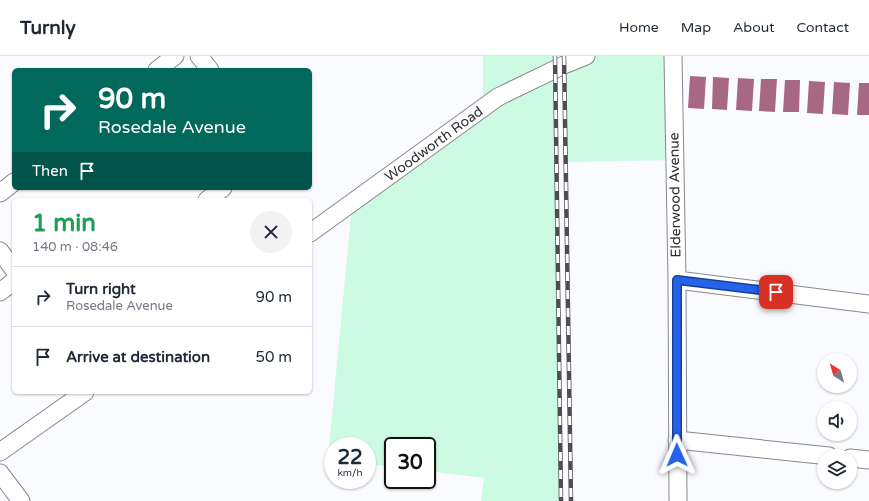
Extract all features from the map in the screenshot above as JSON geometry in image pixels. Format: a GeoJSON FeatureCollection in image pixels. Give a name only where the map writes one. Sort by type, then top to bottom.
{"type":"FeatureCollection","features":[{"type":"Feature","properties":{"kind":"street"},"geometry":{"type":"LineString","coordinates":[[160,68],[175,56]]}},
{"type":"Feature","properties":{"kind":"street"},"geometry":{"type":"LineString","coordinates":[[199,56],[208,68]]}},
{"type":"Feature","properties":{"kind":"street","name":"Woodworth Road"},"geometry":{"type":"LineString","coordinates":[[312,232],[498,97],[586,56]]}},
{"type":"Feature","properties":{"kind":"street","name":"Elderwood Avenue"},"geometry":{"type":"LineString","coordinates":[[673,56],[677,280],[678,501]]}},
{"type":"Feature","properties":{"kind":"street"},"geometry":{"type":"LineString","coordinates":[[0,193],[12,184]]}},
{"type":"Feature","properties":{"kind":"street"},"geometry":{"type":"LineString","coordinates":[[210,198],[220,190]]}},
{"type":"Feature","properties":{"kind":"street"},"geometry":{"type":"LineString","coordinates":[[0,251],[12,267]]}},
{"type":"Feature","properties":{"kind":"street"},"geometry":{"type":"LineString","coordinates":[[677,280],[869,304]]}},
{"type":"Feature","properties":{"kind":"street"},"geometry":{"type":"LineString","coordinates":[[0,292],[12,283]]}},
{"type":"Feature","properties":{"kind":"street"},"geometry":{"type":"LineString","coordinates":[[0,452],[82,394]]}},
{"type":"Feature","properties":{"kind":"street"},"geometry":{"type":"LineString","coordinates":[[677,440],[817,455]]}},
{"type":"Feature","properties":{"kind":"street"},"geometry":{"type":"LineString","coordinates":[[857,459],[869,460]]}},
{"type":"Feature","properties":{"kind":"street"},"geometry":{"type":"LineString","coordinates":[[0,473],[21,501]]}},
{"type":"Feature","properties":{"kind":"green space"},"geometry":{"type":"Polygon","coordinates":[[[483,56],[555,56],[553,70],[556,88],[561,501],[481,501],[484,478],[436,472],[436,437],[384,437],[384,466],[376,465],[376,437],[330,437],[352,204],[483,108],[483,56]]]}},
{"type":"Feature","properties":{"kind":"green space"},"geometry":{"type":"Polygon","coordinates":[[[586,56],[673,56],[675,160],[566,162],[564,65],[586,56]]]}},
{"type":"Feature","properties":{"kind":"building"},"geometry":{"type":"Polygon","coordinates":[[[690,76],[706,77],[704,109],[688,108],[690,76]]]}},
{"type":"Feature","properties":{"kind":"building"},"geometry":{"type":"Polygon","coordinates":[[[713,77],[729,78],[727,110],[712,109],[713,77]]]}},
{"type":"Feature","properties":{"kind":"building"},"geometry":{"type":"Polygon","coordinates":[[[738,78],[754,79],[752,111],[736,110],[738,78]]]}},
{"type":"Feature","properties":{"kind":"building"},"geometry":{"type":"Polygon","coordinates":[[[761,79],[777,79],[775,112],[759,111],[761,79]]]}},
{"type":"Feature","properties":{"kind":"building"},"geometry":{"type":"Polygon","coordinates":[[[785,80],[800,80],[799,112],[783,112],[785,80]]]}},
{"type":"Feature","properties":{"kind":"building"},"geometry":{"type":"Polygon","coordinates":[[[809,81],[825,82],[823,114],[807,113],[809,81]]]}},
{"type":"Feature","properties":{"kind":"building"},"geometry":{"type":"Polygon","coordinates":[[[834,82],[850,83],[848,115],[832,114],[834,82]]]}},
{"type":"Feature","properties":{"kind":"building"},"geometry":{"type":"Polygon","coordinates":[[[859,83],[869,83],[869,115],[857,115],[859,83]]]}},
{"type":"Feature","properties":{"kind":"railway"},"geometry":{"type":"LineString","coordinates":[[555,56],[561,501]]}},
{"type":"Feature","properties":{"kind":"railway"},"geometry":{"type":"LineString","coordinates":[[564,56],[571,501]]}},
{"type":"Feature","properties":{"kind":"route"},"geometry":{"type":"LineString","coordinates":[[677,455],[677,280],[776,292]]}}]}
